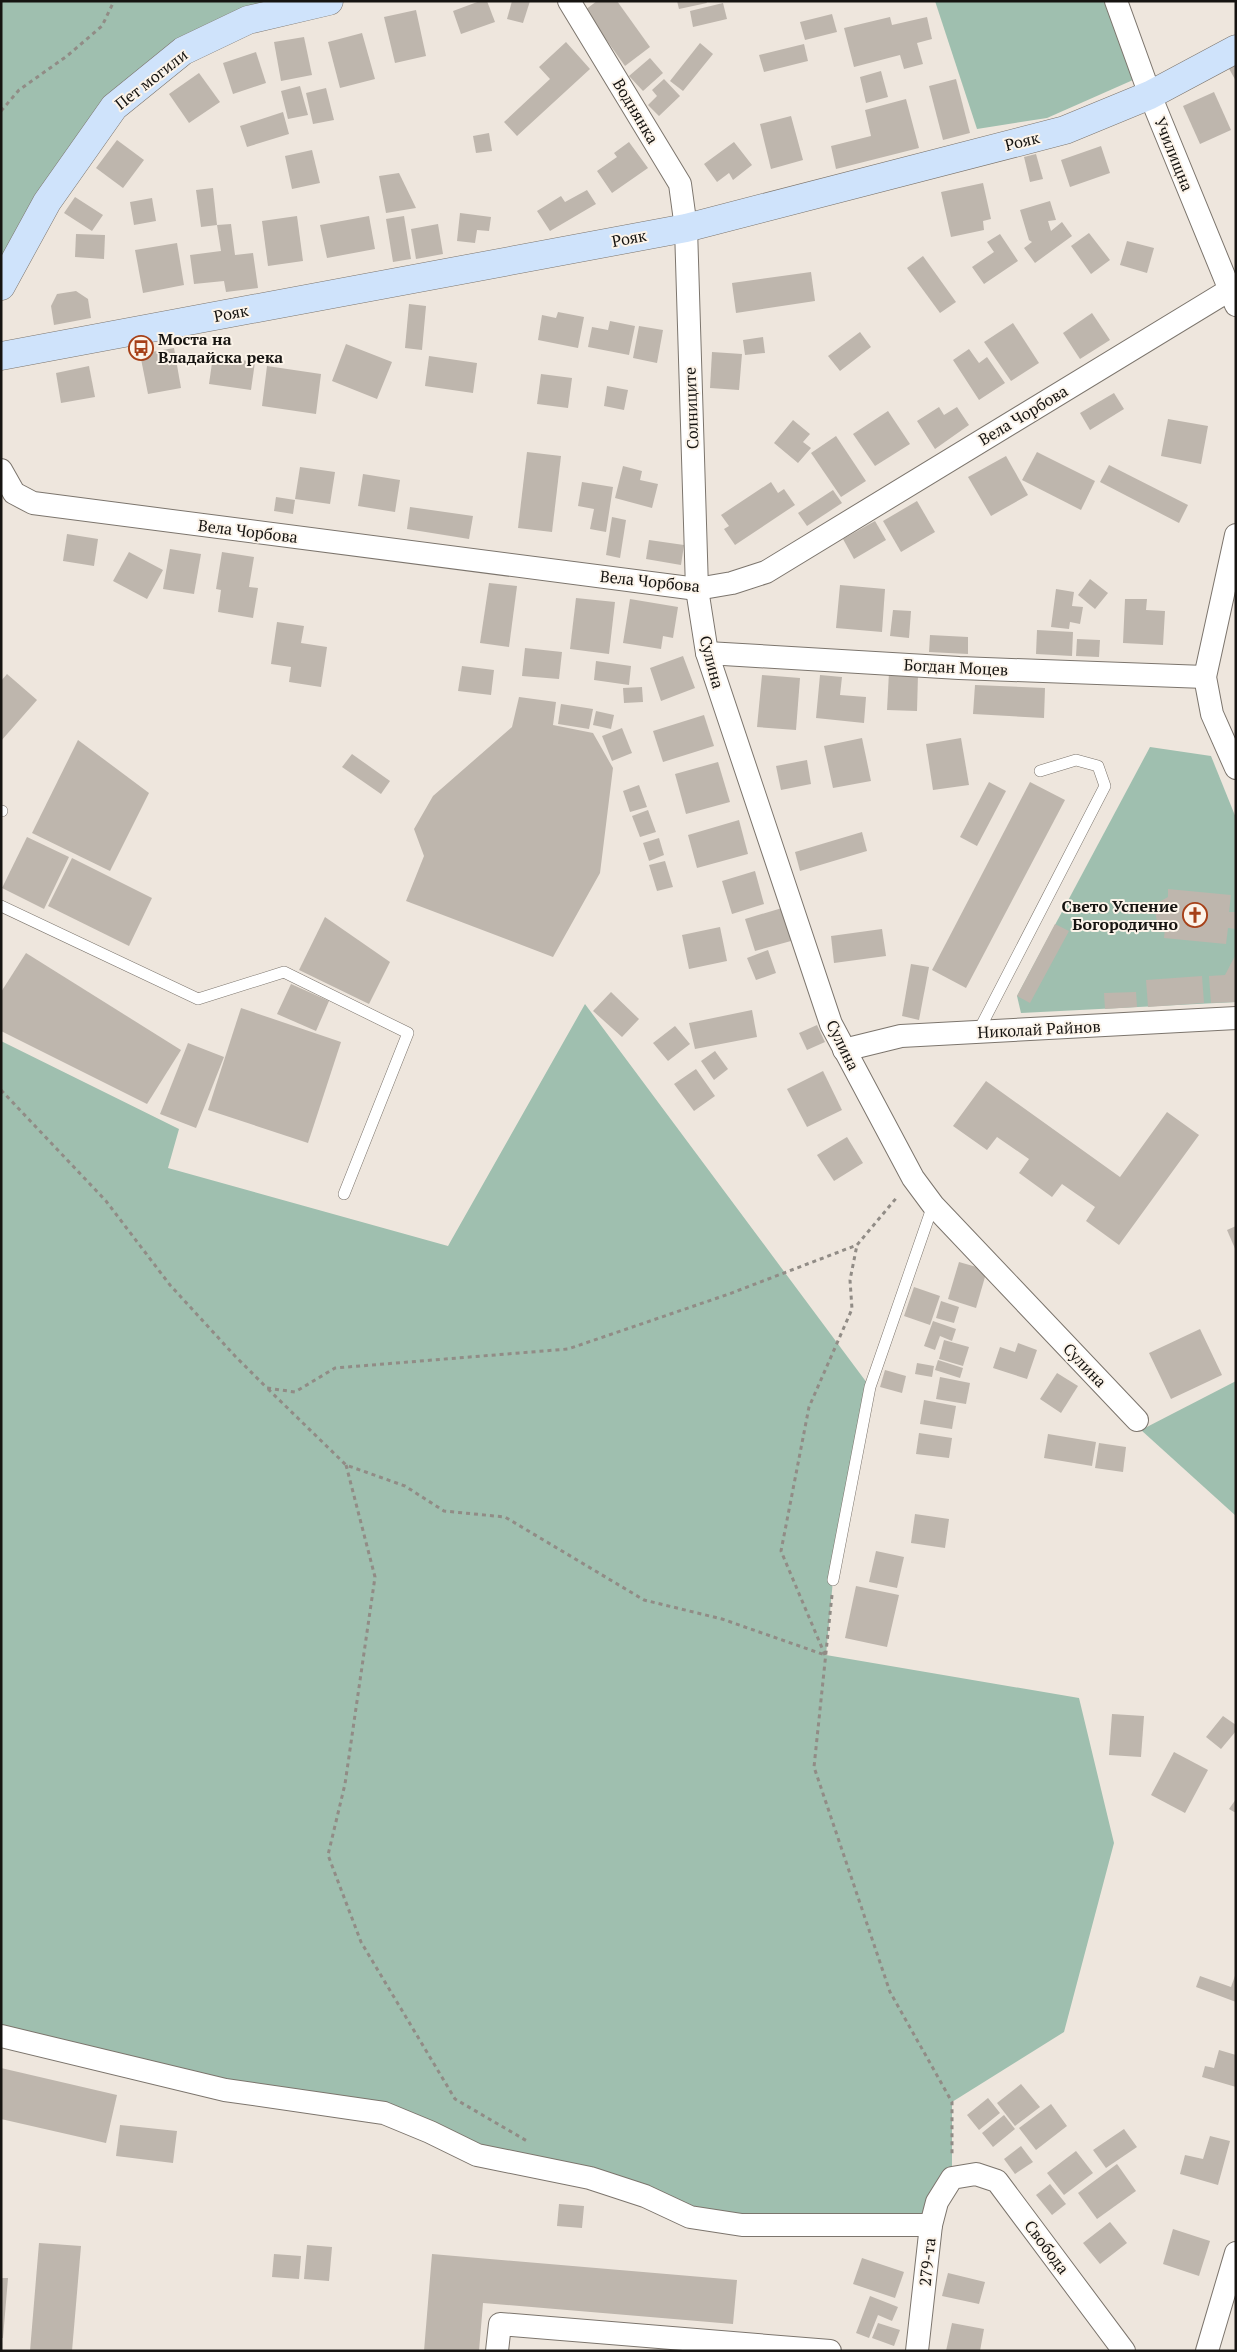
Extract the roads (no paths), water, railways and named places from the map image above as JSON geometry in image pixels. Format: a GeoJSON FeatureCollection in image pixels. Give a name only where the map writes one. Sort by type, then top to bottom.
{"type":"FeatureCollection","features":[{"type":"Feature","properties":{"kind":"street","name":"Пет могили"},"geometry":{"type":"LineString","coordinates":[[1,286],[47,202],[114,107],[183,51],[248,20],[329,1]]}},
{"type":"Feature","properties":{"kind":"street","name":"Воднянка"},"geometry":{"type":"LineString","coordinates":[[569,1],[680,184],[686,228]]}},
{"type":"Feature","properties":{"kind":"street","name":"Училищна"},"geometry":{"type":"LineString","coordinates":[[1116,1],[1150,95],[1234,293]]}},
{"type":"Feature","properties":{"kind":"street","name":"Рояк"},"geometry":{"type":"LineString","coordinates":[[1,356],[686,228],[1065,130],[1150,95],[1236,48]]}},
{"type":"Feature","properties":{"kind":"street","name":"Солниците"},"geometry":{"type":"LineString","coordinates":[[686,228],[697,589]]}},
{"type":"Feature","properties":{"kind":"street","name":"Вела Чорбова"},"geometry":{"type":"LineString","coordinates":[[1,470],[14,493],[34,503],[697,589],[732,583],[766,572],[1234,293]]}},
{"type":"Feature","properties":{"kind":"street"},"geometry":{"type":"LineString","coordinates":[[1236,535],[1205,677],[1212,714],[1236,768]]}},
{"type":"Feature","properties":{"kind":"street","name":"Сулина"},"geometry":{"type":"LineString","coordinates":[[697,589],[707,654],[831,1024],[844,1050],[913,1178],[933,1205],[1137,1420]]}},
{"type":"Feature","properties":{"kind":"street","name":"Богдан Моцев"},"geometry":{"type":"LineString","coordinates":[[707,654],[959,668],[1205,677]]}},
{"type":"Feature","properties":{"kind":"street","name":"Николай Райнов"},"geometry":{"type":"LineString","coordinates":[[844,1050],[901,1036],[1236,1018]]}},
{"type":"Feature","properties":{"kind":"street"},"geometry":{"type":"LineString","coordinates":[[1,2036],[225,2090],[384,2113],[430,2132],[477,2155],[590,2178],[645,2196],[690,2217],[742,2225],[931,2224]]}},
{"type":"Feature","properties":{"kind":"street","name":"Свобода"},"geometry":{"type":"LineString","coordinates":[[952,2178],[976,2174],[996,2181],[1124,2351]]}},
{"type":"Feature","properties":{"kind":"street","name":"279-та"},"geometry":{"type":"LineString","coordinates":[[917,2351],[931,2224],[937,2202],[952,2178]]}},
{"type":"Feature","properties":{"kind":"street"},"geometry":{"type":"LineString","coordinates":[[1207,2351],[1236,2253]]}},
{"type":"Feature","properties":{"kind":"street"},"geometry":{"type":"LineString","coordinates":[[497,2351],[500,2324],[830,2351]]}},
{"type":"Feature","properties":{"kind":"lane"},"geometry":{"type":"LineString","coordinates":[[978,1032],[1105,786],[1098,766],[1076,760],[1040,771]]}},
{"type":"Feature","properties":{"kind":"lane"},"geometry":{"type":"LineString","coordinates":[[1,906],[198,1000],[284,972],[408,1033],[344,1194]]}},
{"type":"Feature","properties":{"kind":"lane"},"geometry":{"type":"LineString","coordinates":[[834,1580],[870,1387],[933,1205]]}},
{"type":"Feature","properties":{"kind":"place","name":"Моста на Владайска река"},"geometry":{"type":"Point","coordinates":[141,348]}},
{"type":"Feature","properties":{"kind":"place","name":"Свето Успение Богородично"},"geometry":{"type":"Point","coordinates":[1195,915]}}]}
